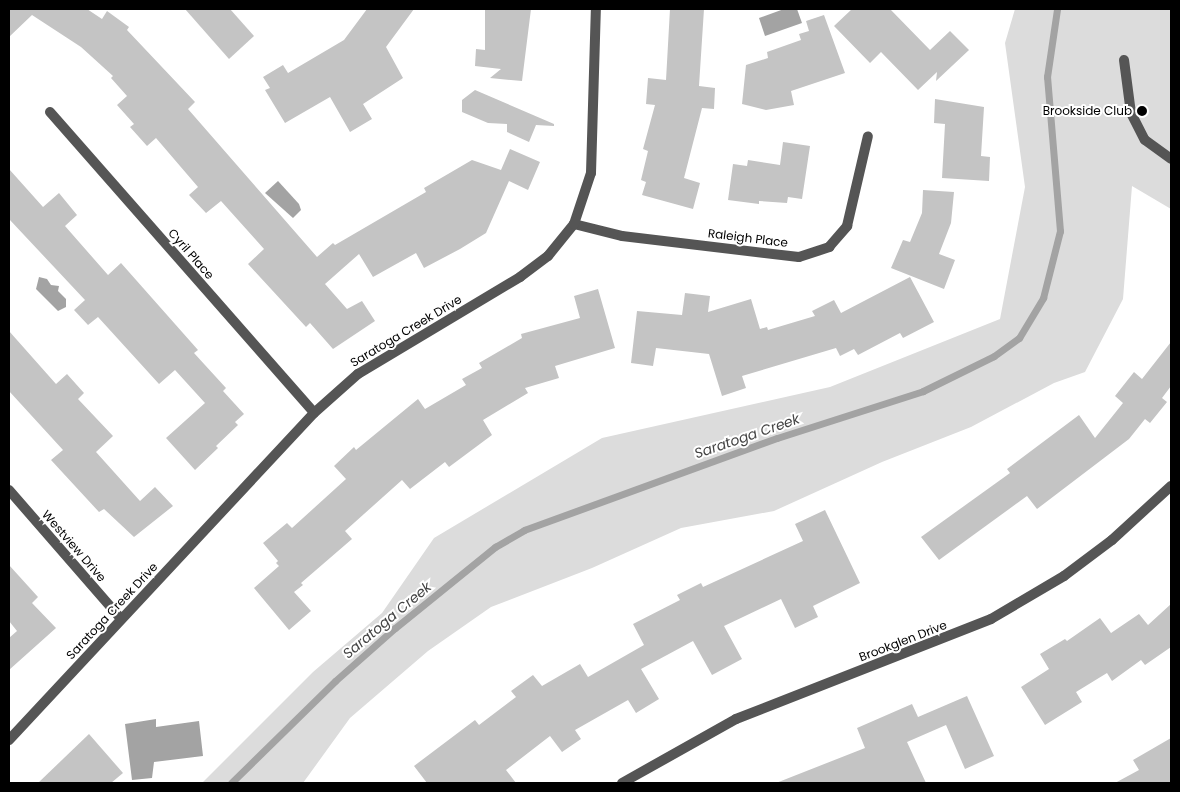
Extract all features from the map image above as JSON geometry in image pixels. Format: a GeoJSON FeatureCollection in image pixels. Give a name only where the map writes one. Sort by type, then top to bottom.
{"type":"FeatureCollection","features":[{"type":"Feature","properties":{"kind":"street","name":"Saratoga Creek Drive"},"geometry":{"type":"LineString","coordinates":[[9,740],[314,413],[358,374],[527,272],[548,256],[574,224],[591,173],[596,9]]}},
{"type":"Feature","properties":{"kind":"street"},"geometry":{"type":"LineString","coordinates":[[1124,60],[1131,113],[1145,140],[1171,159]]}},
{"type":"Feature","properties":{"kind":"street","name":"Cyril Place"},"geometry":{"type":"LineString","coordinates":[[50,112],[314,413]]}},
{"type":"Feature","properties":{"kind":"street","name":"Raleigh Place"},"geometry":{"type":"LineString","coordinates":[[574,224],[622,236],[799,257],[829,247],[847,226],[868,136]]}},
{"type":"Feature","properties":{"kind":"street","name":"Brookglen Drive"},"geometry":{"type":"LineString","coordinates":[[622,783],[736,720],[991,619],[1064,576],[1112,540],[1171,486]]}},
{"type":"Feature","properties":{"kind":"street","name":"Westview Drive"},"geometry":{"type":"LineString","coordinates":[[9,490],[121,619]]}},
{"type":"Feature","properties":{"kind":"shaded area"},"geometry":{"type":"Polygon","coordinates":[[[784,9],[797,9],[802,23],[765,36],[759,18],[784,9]]]}},
{"type":"Feature","properties":{"kind":"shaded area"},"geometry":{"type":"Polygon","coordinates":[[[1015,9],[1171,9],[1171,209],[1132,186],[1123,299],[1085,372],[1054,383],[971,427],[882,462],[774,511],[681,528],[592,568],[491,607],[428,651],[350,718],[303,783],[202,783],[313,672],[382,613],[434,538],[602,438],[830,387],[1000,319],[1025,187],[1005,43],[1015,9]]]}},
{"type":"Feature","properties":{"kind":"shaded area"},"geometry":{"type":"Polygon","coordinates":[[[278,181],[299,204],[301,210],[293,218],[265,193],[278,181]]]}},
{"type":"Feature","properties":{"kind":"shaded area"},"geometry":{"type":"Polygon","coordinates":[[[39,277],[47,279],[51,285],[59,286],[58,291],[66,299],[66,307],[58,311],[36,289],[39,277]]]}},
{"type":"Feature","properties":{"kind":"shaded area"},"geometry":{"type":"Polygon","coordinates":[[[156,719],[156,727],[199,721],[203,756],[154,762],[152,778],[132,780],[125,724],[156,719]]]}},
{"type":"Feature","properties":{"kind":"building"},"geometry":{"type":"Polygon","coordinates":[[[9,9],[87,9],[102,19],[107,11],[129,27],[127,30],[195,102],[188,109],[317,257],[333,243],[335,245],[426,192],[424,188],[472,160],[501,170],[510,149],[540,162],[528,190],[509,181],[486,233],[460,249],[424,268],[416,253],[373,277],[359,254],[325,284],[347,309],[362,301],[375,321],[333,349],[310,323],[306,327],[248,264],[264,249],[221,201],[206,213],[189,195],[198,187],[156,138],[147,146],[130,127],[134,124],[117,105],[127,96],[111,78],[113,76],[81,47],[32,15],[9,37],[9,9]]]}},
{"type":"Feature","properties":{"kind":"building"},"geometry":{"type":"Polygon","coordinates":[[[185,9],[230,9],[254,36],[229,59],[185,9]]]}},
{"type":"Feature","properties":{"kind":"building"},"geometry":{"type":"Polygon","coordinates":[[[367,9],[414,9],[386,47],[403,78],[363,104],[372,119],[350,132],[330,97],[285,123],[265,90],[270,88],[263,77],[283,65],[288,73],[344,40],[367,9]]]}},
{"type":"Feature","properties":{"kind":"building"},"geometry":{"type":"Polygon","coordinates":[[[485,9],[531,9],[522,81],[490,78],[501,69],[475,66],[476,49],[485,50],[485,9]]]}},
{"type":"Feature","properties":{"kind":"building"},"geometry":{"type":"Polygon","coordinates":[[[670,9],[704,9],[699,86],[715,88],[714,109],[702,108],[684,178],[700,183],[693,209],[642,195],[646,182],[641,180],[648,151],[643,149],[655,105],[646,104],[648,78],[666,80],[670,9]]]}},
{"type":"Feature","properties":{"kind":"building"},"geometry":{"type":"Polygon","coordinates":[[[852,9],[890,9],[930,50],[950,31],[969,50],[936,81],[937,72],[918,90],[881,52],[870,63],[834,26],[852,9]]]}},
{"type":"Feature","properties":{"kind":"building"},"geometry":{"type":"Polygon","coordinates":[[[824,15],[845,73],[791,91],[794,105],[766,110],[742,104],[746,65],[768,58],[767,52],[801,40],[799,34],[809,31],[806,21],[824,15]]]}},
{"type":"Feature","properties":{"kind":"building"},"geometry":{"type":"Polygon","coordinates":[[[475,90],[554,124],[554,126],[536,125],[529,142],[507,132],[507,124],[488,123],[462,112],[462,100],[475,90]]]}},
{"type":"Feature","properties":{"kind":"building"},"geometry":{"type":"Polygon","coordinates":[[[935,99],[984,107],[981,156],[990,157],[989,181],[942,178],[945,124],[934,123],[935,99]]]}},
{"type":"Feature","properties":{"kind":"building"},"geometry":{"type":"Polygon","coordinates":[[[783,142],[810,146],[802,199],[788,197],[787,203],[759,201],[759,204],[728,200],[733,164],[747,166],[748,160],[780,165],[783,142]]]}},
{"type":"Feature","properties":{"kind":"building"},"geometry":{"type":"Polygon","coordinates":[[[9,169],[43,207],[59,193],[77,215],[65,226],[108,275],[121,263],[198,350],[194,353],[226,388],[223,391],[244,414],[235,422],[238,425],[216,446],[218,448],[195,470],[166,438],[205,403],[175,370],[159,384],[98,317],[88,325],[74,310],[85,300],[9,219],[9,169]]]}},
{"type":"Feature","properties":{"kind":"building"},"geometry":{"type":"Polygon","coordinates":[[[923,190],[954,192],[951,223],[939,254],[955,260],[944,289],[891,268],[903,240],[910,242],[922,213],[923,190]]]}},
{"type":"Feature","properties":{"kind":"building"},"geometry":{"type":"Polygon","coordinates":[[[910,277],[934,322],[903,338],[900,333],[858,355],[854,349],[840,356],[836,348],[742,376],[746,388],[722,396],[709,354],[656,348],[653,366],[631,363],[637,311],[682,315],[685,293],[710,296],[708,312],[751,299],[760,329],[767,327],[768,330],[815,316],[812,311],[834,300],[841,313],[910,277]]]}},
{"type":"Feature","properties":{"kind":"building"},"geometry":{"type":"Polygon","coordinates":[[[598,289],[615,348],[555,366],[559,378],[525,388],[528,393],[483,420],[492,435],[449,467],[445,462],[410,489],[402,480],[345,531],[352,539],[301,583],[303,585],[294,592],[311,611],[289,630],[254,588],[279,566],[276,563],[278,561],[263,543],[287,523],[292,528],[346,479],[334,466],[354,447],[356,450],[418,399],[425,409],[466,385],[462,379],[482,368],[479,363],[522,338],[521,334],[580,318],[574,296],[598,289]]]}},
{"type":"Feature","properties":{"kind":"building"},"geometry":{"type":"Polygon","coordinates":[[[9,331],[56,384],[67,374],[84,393],[78,399],[113,436],[96,452],[140,501],[155,487],[173,506],[134,537],[104,509],[99,512],[51,460],[63,450],[9,391],[9,331]]]}},
{"type":"Feature","properties":{"kind":"building"},"geometry":{"type":"Polygon","coordinates":[[[1171,342],[1171,386],[1162,398],[1167,402],[1150,423],[1145,419],[1129,439],[1037,509],[1027,496],[939,560],[921,537],[1010,473],[1007,469],[1079,415],[1095,438],[1123,403],[1115,396],[1134,372],[1142,379],[1171,342]]]}},
{"type":"Feature","properties":{"kind":"building"},"geometry":{"type":"Polygon","coordinates":[[[825,510],[860,583],[813,606],[818,617],[795,628],[781,599],[724,626],[742,659],[712,675],[693,641],[641,669],[659,699],[636,713],[628,700],[575,730],[581,739],[562,752],[550,736],[506,770],[516,783],[427,783],[414,766],[475,720],[479,725],[516,697],[511,691],[533,675],[542,686],[580,664],[588,677],[644,645],[633,624],[680,600],[677,595],[701,583],[703,587],[803,541],[795,524],[825,510]]]}},
{"type":"Feature","properties":{"kind":"building"},"geometry":{"type":"Polygon","coordinates":[[[9,565],[38,597],[32,603],[56,628],[9,670],[9,638],[17,631],[9,621],[9,565]]]}},
{"type":"Feature","properties":{"kind":"building"},"geometry":{"type":"Polygon","coordinates":[[[1171,604],[1171,647],[1145,665],[1141,660],[1112,681],[1107,673],[1076,692],[1082,702],[1045,725],[1021,687],[1049,669],[1040,654],[1065,639],[1067,641],[1100,618],[1111,633],[1139,614],[1148,625],[1171,604]]]}},
{"type":"Feature","properties":{"kind":"building"},"geometry":{"type":"Polygon","coordinates":[[[967,696],[994,756],[965,769],[946,725],[907,742],[926,783],[776,783],[865,748],[857,728],[912,704],[918,717],[967,696]]]}},
{"type":"Feature","properties":{"kind":"building"},"geometry":{"type":"Polygon","coordinates":[[[89,734],[123,773],[111,783],[38,783],[89,734]]]}},
{"type":"Feature","properties":{"kind":"building"},"geometry":{"type":"Polygon","coordinates":[[[1171,738],[1171,783],[1115,783],[1139,770],[1133,760],[1171,738]]]}},
{"type":"Feature","properties":{"kind":"waterway","name":"Saratoga Creek"},"geometry":{"type":"LineString","coordinates":[[231,783],[335,681],[395,628],[495,547],[524,530],[777,438],[923,391],[994,356],[1019,338],[1043,298],[1060,231],[1047,77],[1057,9]]}},
{"type":"Feature","properties":{"kind":"place","name":"Brookside Club"},"geometry":{"type":"Point","coordinates":[1142,111]}}]}
